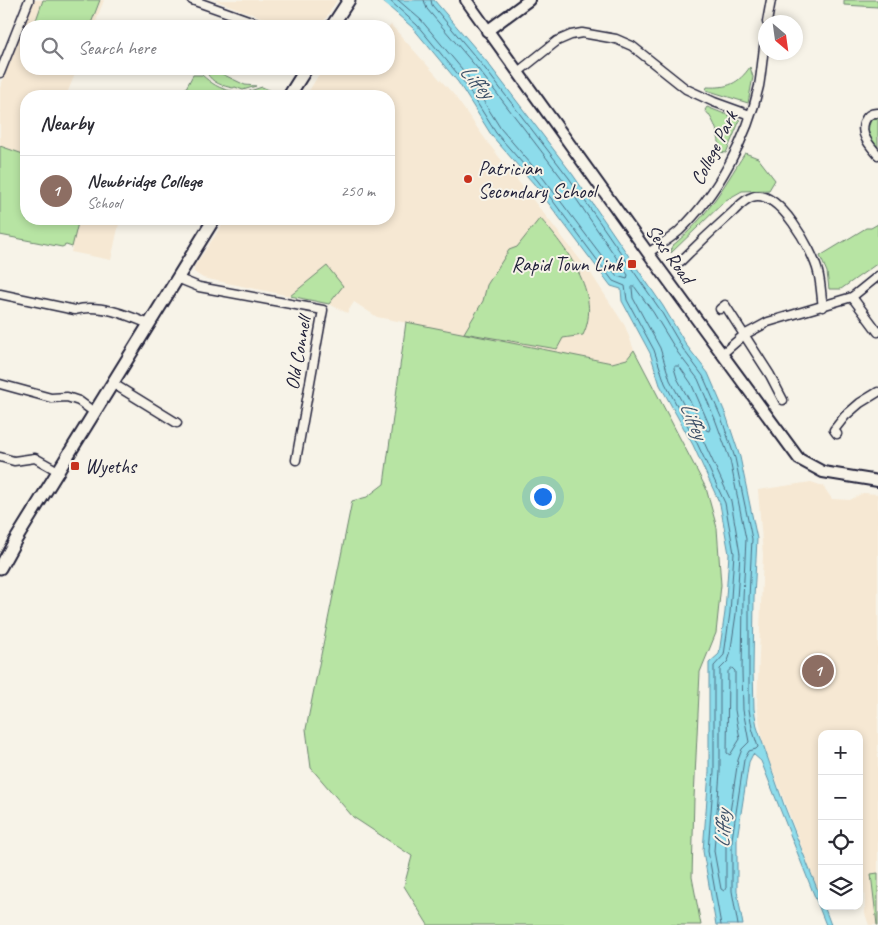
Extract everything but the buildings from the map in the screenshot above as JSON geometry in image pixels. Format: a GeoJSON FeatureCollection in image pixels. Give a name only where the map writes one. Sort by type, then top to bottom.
{"type":"FeatureCollection","features":[{"type":"Feature","properties":{"kind":"main road"},"geometry":{"type":"LineString","coordinates":[[336,20],[349,0]]}},
{"type":"Feature","properties":{"kind":"main road"},"geometry":{"type":"LineString","coordinates":[[293,90],[302,75]]}},
{"type":"Feature","properties":{"kind":"main road"},"geometry":{"type":"LineString","coordinates":[[0,568],[210,225]]}},
{"type":"Feature","properties":{"kind":"street"},"geometry":{"type":"LineString","coordinates":[[21,20],[29,0]]}},
{"type":"Feature","properties":{"kind":"street"},"geometry":{"type":"LineString","coordinates":[[192,0],[248,20]]}},
{"type":"Feature","properties":{"kind":"street","name":"Sexs Road"},"geometry":{"type":"LineString","coordinates":[[466,0],[648,253],[799,458],[823,472],[878,480]]}},
{"type":"Feature","properties":{"kind":"street"},"geometry":{"type":"LineString","coordinates":[[487,30],[528,0]]}},
{"type":"Feature","properties":{"kind":"street"},"geometry":{"type":"LineString","coordinates":[[768,15],[771,0]]}},
{"type":"Feature","properties":{"kind":"street"},"geometry":{"type":"LineString","coordinates":[[0,73],[20,23]]}},
{"type":"Feature","properties":{"kind":"street"},"geometry":{"type":"LineString","coordinates":[[518,72],[557,41],[582,32],[616,39],[632,46],[686,89],[714,102],[750,115]]}},
{"type":"Feature","properties":{"kind":"street","name":"College Park"},"geometry":{"type":"LineString","coordinates":[[648,253],[678,232],[706,201],[741,141],[759,86],[762,60]]}},
{"type":"Feature","properties":{"kind":"street"},"geometry":{"type":"LineString","coordinates":[[878,113],[867,116],[863,123],[864,137],[878,155]]}},
{"type":"Feature","properties":{"kind":"street"},"geometry":{"type":"LineString","coordinates":[[681,261],[750,197],[760,195],[768,198],[784,211],[809,252],[818,271],[823,306]]}},
{"type":"Feature","properties":{"kind":"street"},"geometry":{"type":"LineString","coordinates":[[688,242],[694,249]]}},
{"type":"Feature","properties":{"kind":"street"},"geometry":{"type":"LineString","coordinates":[[722,354],[744,335],[768,322],[852,297],[878,276]]}},
{"type":"Feature","properties":{"kind":"street","name":"Old Connell"},"geometry":{"type":"LineString","coordinates":[[177,278],[199,287],[323,310],[296,460]]}},
{"type":"Feature","properties":{"kind":"street"},"geometry":{"type":"LineString","coordinates":[[0,294],[75,310],[86,307],[108,311],[132,317],[148,324]]}},
{"type":"Feature","properties":{"kind":"street"},"geometry":{"type":"LineString","coordinates":[[852,297],[878,332]]}},
{"type":"Feature","properties":{"kind":"street"},"geometry":{"type":"LineString","coordinates":[[720,309],[725,305],[776,393],[783,400]]}},
{"type":"Feature","properties":{"kind":"street"},"geometry":{"type":"LineString","coordinates":[[112,383],[178,423]]}},
{"type":"Feature","properties":{"kind":"street"},"geometry":{"type":"LineString","coordinates":[[0,384],[51,398],[67,397],[79,401],[94,412]]}},
{"type":"Feature","properties":{"kind":"street"},"geometry":{"type":"LineString","coordinates":[[837,434],[834,430],[845,416],[860,402],[878,392]]}},
{"type":"Feature","properties":{"kind":"street"},"geometry":{"type":"LineString","coordinates":[[0,457],[14,461],[35,458],[58,471]]}},
{"type":"Feature","properties":{"kind":"shaded area"},"geometry":{"type":"Polygon","coordinates":[[[33,0],[104,0],[96,20],[26,20],[33,0]]]}},
{"type":"Feature","properties":{"kind":"shaded area"},"geometry":{"type":"Polygon","coordinates":[[[214,0],[337,0],[325,20],[269,20],[214,0]]]}},
{"type":"Feature","properties":{"kind":"shaded area","name":"Patrician Secondary School"},"geometry":{"type":"Polygon","coordinates":[[[395,29],[454,95],[488,143],[590,272],[625,326],[634,350],[627,359],[612,363],[377,317],[354,302],[347,313],[329,304],[203,278],[194,272],[194,267],[222,225],[395,225],[395,90],[310,90],[318,75],[395,75],[395,29]]]}},
{"type":"Feature","properties":{"kind":"shaded area"},"geometry":{"type":"Polygon","coordinates":[[[20,35],[20,75],[75,75],[68,90],[20,90],[20,225],[119,225],[111,260],[71,252],[72,247],[66,245],[62,247],[0,235],[0,88],[20,35]]]}},
{"type":"Feature","properties":{"kind":"shaded area"},"geometry":{"type":"Polygon","coordinates":[[[811,482],[823,486],[832,499],[850,500],[863,493],[878,494],[878,925],[869,925],[865,914],[863,880],[863,730],[818,730],[817,888],[763,744],[757,705],[763,555],[758,490],[811,482]]]}},
{"type":"Feature","properties":{"kind":"green space"},"geometry":{"type":"Polygon","coordinates":[[[43,0],[100,0],[92,20],[36,20],[43,0]]]}},
{"type":"Feature","properties":{"kind":"green space"},"geometry":{"type":"Polygon","coordinates":[[[844,0],[878,0],[878,7],[844,5],[844,0]]]}},
{"type":"Feature","properties":{"kind":"green space"},"geometry":{"type":"Polygon","coordinates":[[[750,67],[753,77],[748,103],[706,90],[707,87],[721,87],[732,84],[750,67]]]}},
{"type":"Feature","properties":{"kind":"green space"},"geometry":{"type":"Polygon","coordinates":[[[193,75],[202,75],[215,85],[228,90],[190,90],[186,88],[193,75]]]}},
{"type":"Feature","properties":{"kind":"green space"},"geometry":{"type":"Polygon","coordinates":[[[224,75],[245,85],[256,86],[243,90],[233,88],[215,82],[209,76],[224,75]]]}},
{"type":"Feature","properties":{"kind":"green space"},"geometry":{"type":"Polygon","coordinates":[[[262,87],[269,90],[253,90],[262,87]]]}},
{"type":"Feature","properties":{"kind":"green space"},"geometry":{"type":"Polygon","coordinates":[[[707,107],[740,120],[726,153],[720,152],[716,130],[712,119],[705,110],[707,107]]]}},
{"type":"Feature","properties":{"kind":"green space"},"geometry":{"type":"Polygon","coordinates":[[[872,118],[878,118],[878,149],[868,131],[872,118]]]}},
{"type":"Feature","properties":{"kind":"green space"},"geometry":{"type":"Polygon","coordinates":[[[0,146],[20,153],[20,225],[78,225],[72,247],[66,245],[62,247],[0,235],[0,146]]]}},
{"type":"Feature","properties":{"kind":"green space"},"geometry":{"type":"Polygon","coordinates":[[[745,153],[758,158],[775,180],[769,190],[742,191],[726,200],[671,253],[672,246],[695,225],[713,203],[745,153]]]}},
{"type":"Feature","properties":{"kind":"green space"},"geometry":{"type":"Polygon","coordinates":[[[540,218],[570,257],[585,288],[588,319],[583,335],[563,338],[557,349],[464,333],[483,301],[487,285],[509,250],[517,247],[540,218]]]}},
{"type":"Feature","properties":{"kind":"green space"},"geometry":{"type":"Polygon","coordinates":[[[878,224],[878,263],[841,289],[829,289],[827,272],[820,256],[866,228],[871,228],[878,224]]]}},
{"type":"Feature","properties":{"kind":"green space"},"geometry":{"type":"Polygon","coordinates":[[[327,266],[343,286],[329,304],[290,296],[327,266]]]}},
{"type":"Feature","properties":{"kind":"green space"},"geometry":{"type":"Polygon","coordinates":[[[406,322],[612,363],[627,359],[634,350],[706,488],[717,528],[721,585],[716,633],[700,672],[692,877],[701,925],[428,925],[404,886],[412,856],[353,817],[311,768],[306,729],[352,501],[367,497],[384,484],[406,322]]]}},
{"type":"Feature","properties":{"kind":"green space"},"geometry":{"type":"Polygon","coordinates":[[[878,873],[878,925],[877,925],[871,874],[878,873]]]}},
{"type":"Feature","properties":{"kind":"water","name":"Liffey"},"geometry":{"type":"Polygon","coordinates":[[[381,0],[434,0],[487,62],[573,175],[663,306],[687,346],[708,373],[726,415],[740,457],[757,539],[753,671],[754,709],[757,727],[784,805],[818,891],[818,905],[761,761],[753,754],[749,762],[737,839],[737,891],[743,925],[716,925],[703,851],[709,772],[709,663],[719,654],[725,612],[729,554],[720,504],[693,445],[660,385],[650,353],[622,301],[621,289],[611,286],[534,184],[492,136],[458,82],[413,28],[381,0]]]}},
{"type":"Feature","properties":{"kind":"water"},"geometry":{"type":"Polygon","coordinates":[[[820,910],[825,910],[831,925],[826,925],[820,910]]]}},
{"type":"Feature","properties":{"kind":"place","name":"Patrician Secondary School"},"geometry":{"type":"Point","coordinates":[468,179]}},
{"type":"Feature","properties":{"kind":"place","name":"Rapid Town Link"},"geometry":{"type":"Point","coordinates":[632,264]}},
{"type":"Feature","properties":{"kind":"place","name":"Wyeths"},"geometry":{"type":"Point","coordinates":[75,466]}},
{"type":"Feature","properties":{"kind":"place","name":"Newbridge College"},"geometry":{"type":"Point","coordinates":[818,671]}}]}
